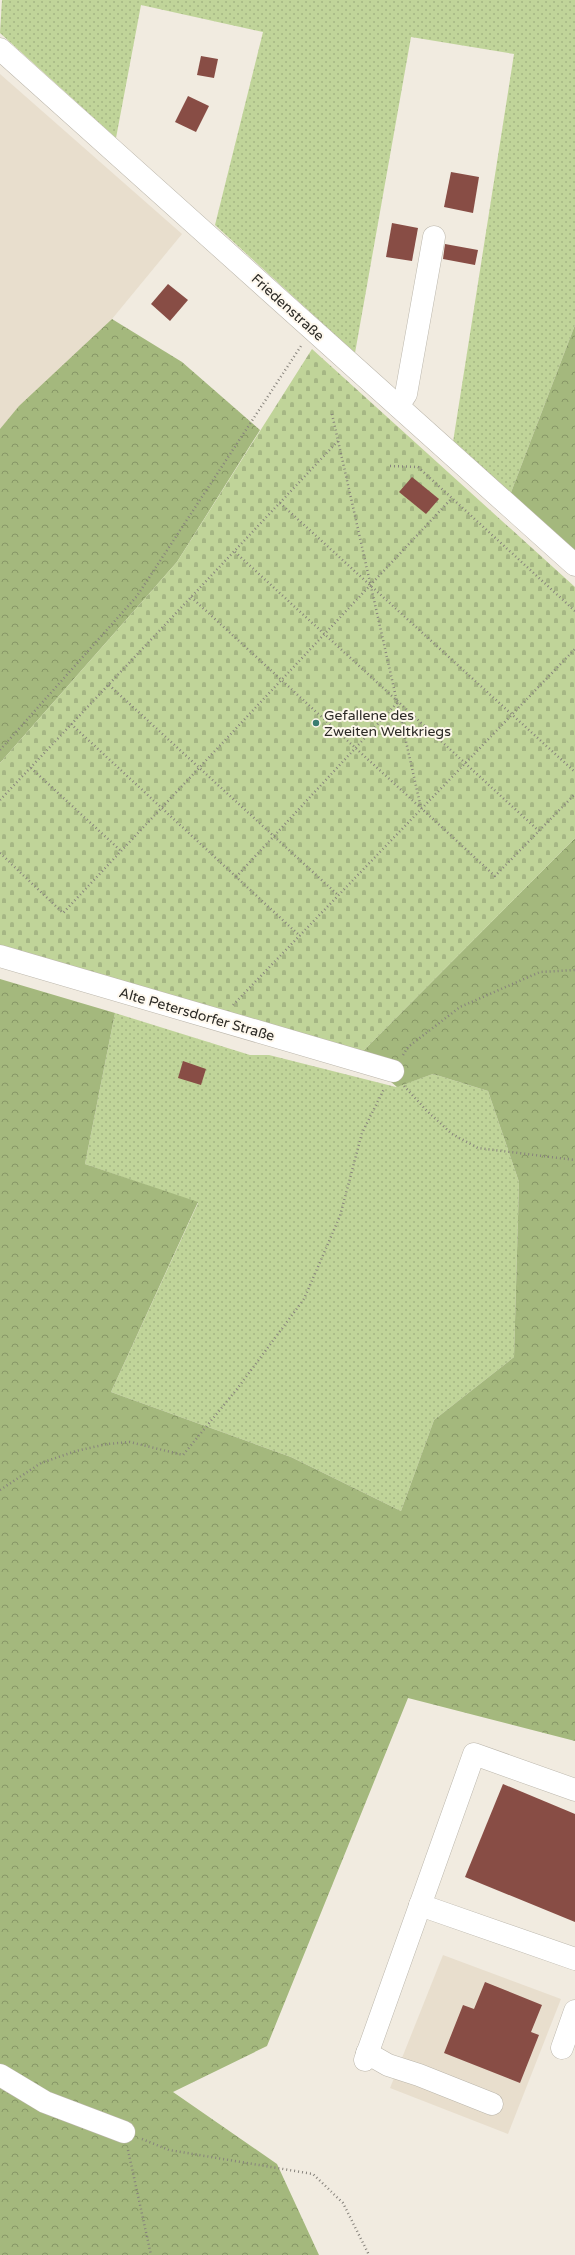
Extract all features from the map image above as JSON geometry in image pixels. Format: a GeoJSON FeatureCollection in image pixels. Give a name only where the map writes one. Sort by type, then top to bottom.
{"type":"FeatureCollection","features":[{"type":"Feature","properties":{"kind":"street","name":"Friedenstraße"},"geometry":{"type":"LineString","coordinates":[[0,49],[575,565]]}},
{"type":"Feature","properties":{"kind":"street"},"geometry":{"type":"LineString","coordinates":[[398,406],[406,394],[434,237]]}},
{"type":"Feature","properties":{"kind":"street","name":"Alte Petersdorfer Straße"},"geometry":{"type":"LineString","coordinates":[[0,956],[393,1071]]}},
{"type":"Feature","properties":{"kind":"street"},"geometry":{"type":"LineString","coordinates":[[492,2104],[366,2056],[474,1754],[575,1790]]}},
{"type":"Feature","properties":{"kind":"street"},"geometry":{"type":"LineString","coordinates":[[420,1905],[575,1959]]}},
{"type":"Feature","properties":{"kind":"street"},"geometry":{"type":"LineString","coordinates":[[562,2048],[575,2011]]}},
{"type":"Feature","properties":{"kind":"street"},"geometry":{"type":"LineString","coordinates":[[0,2074],[45,2102],[124,2132]]}},
{"type":"Feature","properties":{"kind":"path"},"geometry":{"type":"LineString","coordinates":[[0,750],[137,596],[312,329]]}},
{"type":"Feature","properties":{"kind":"path"},"geometry":{"type":"LineString","coordinates":[[332,414],[422,808]]}},
{"type":"Feature","properties":{"kind":"path"},"geometry":{"type":"LineString","coordinates":[[0,800],[338,441]]}},
{"type":"Feature","properties":{"kind":"path"},"geometry":{"type":"LineString","coordinates":[[390,466],[418,467],[575,611]]}},
{"type":"Feature","properties":{"kind":"path"},"geometry":{"type":"LineString","coordinates":[[0,853],[63,913],[452,498]]}},
{"type":"Feature","properties":{"kind":"path"},"geometry":{"type":"LineString","coordinates":[[280,503],[575,772]]}},
{"type":"Feature","properties":{"kind":"path"},"geometry":{"type":"LineString","coordinates":[[234,552],[539,831]]}},
{"type":"Feature","properties":{"kind":"path"},"geometry":{"type":"LineString","coordinates":[[191,597],[495,876],[575,794]]}},
{"type":"Feature","properties":{"kind":"path"},"geometry":{"type":"LineString","coordinates":[[218,1021],[575,649]]}},
{"type":"Feature","properties":{"kind":"path"},"geometry":{"type":"LineString","coordinates":[[109,685],[338,895]]}},
{"type":"Feature","properties":{"kind":"path"},"geometry":{"type":"LineString","coordinates":[[236,877],[398,702]]}},
{"type":"Feature","properties":{"kind":"path"},"geometry":{"type":"LineString","coordinates":[[71,724],[300,936]]}},
{"type":"Feature","properties":{"kind":"path"},"geometry":{"type":"LineString","coordinates":[[31,768],[121,850]]}},
{"type":"Feature","properties":{"kind":"path"},"geometry":{"type":"LineString","coordinates":[[0,1490],[41,1463],[76,1451],[108,1444],[130,1442],[183,1455],[237,1389],[304,1299],[340,1216],[362,1133],[393,1071],[408,1047],[460,1007],[540,972],[575,970]]}},
{"type":"Feature","properties":{"kind":"path"},"geometry":{"type":"LineString","coordinates":[[393,1071],[406,1089],[452,1134],[478,1148],[575,1160]]}},
{"type":"Feature","properties":{"kind":"path"},"geometry":{"type":"LineString","coordinates":[[124,2132],[151,2255]]}},
{"type":"Feature","properties":{"kind":"path"},"geometry":{"type":"LineString","coordinates":[[124,2132],[169,2150],[313,2174],[343,2203],[369,2255]]}},
{"type":"Feature","properties":{"kind":"shaded area"},"geometry":{"type":"Polygon","coordinates":[[[0,74],[182,234],[112,319],[0,442],[0,74]]]}},
{"type":"Feature","properties":{"kind":"shaded area"},"geometry":{"type":"Polygon","coordinates":[[[443,1955],[561,1999],[508,2134],[390,2088],[443,1955]]]}},
{"type":"Feature","properties":{"kind":"green space"},"geometry":{"type":"Polygon","coordinates":[[[2,0],[575,0],[575,325],[510,495],[453,442],[514,54],[411,37],[355,353],[215,225],[263,32],[141,5],[116,138],[0,33],[2,0]]]}},
{"type":"Feature","properties":{"kind":"green space"},"geometry":{"type":"Polygon","coordinates":[[[112,319],[182,362],[260,430],[177,562],[0,763],[0,429],[19,406],[112,319]]]}},
{"type":"Feature","properties":{"kind":"green space"},"geometry":{"type":"Polygon","coordinates":[[[575,325],[575,553],[510,495],[575,325]]]}},
{"type":"Feature","properties":{"kind":"green space"},"geometry":{"type":"Polygon","coordinates":[[[312,349],[575,587],[575,838],[359,1055],[0,945],[0,763],[177,562],[312,349]]]}},
{"type":"Feature","properties":{"kind":"green space"},"geometry":{"type":"Polygon","coordinates":[[[575,838],[575,1741],[408,1698],[267,2046],[173,2092],[277,2164],[319,2255],[0,2255],[0,979],[115,1013],[85,1164],[198,1202],[111,1392],[291,1457],[401,1511],[434,1420],[514,1357],[519,1182],[488,1091],[433,1074],[397,1087],[359,1055],[575,838]]]}},
{"type":"Feature","properties":{"kind":"green space"},"geometry":{"type":"Polygon","coordinates":[[[115,1013],[250,1055],[269,1055],[396,1087],[433,1074],[488,1091],[519,1182],[514,1357],[434,1420],[401,1511],[291,1457],[111,1392],[198,1203],[85,1164],[115,1013]]]}},
{"type":"Feature","properties":{"kind":"building"},"geometry":{"type":"Polygon","coordinates":[[[201,56],[218,59],[214,78],[197,75],[201,56]]]}},
{"type":"Feature","properties":{"kind":"building"},"geometry":{"type":"Polygon","coordinates":[[[188,96],[209,106],[196,132],[175,122],[188,96]]]}},
{"type":"Feature","properties":{"kind":"building"},"geometry":{"type":"Polygon","coordinates":[[[451,172],[479,177],[473,213],[444,207],[451,172]]]}},
{"type":"Feature","properties":{"kind":"building"},"geometry":{"type":"Polygon","coordinates":[[[392,223],[418,228],[412,261],[386,257],[392,223]]]}},
{"type":"Feature","properties":{"kind":"building"},"geometry":{"type":"Polygon","coordinates":[[[445,244],[478,250],[475,265],[443,259],[445,244]]]}},
{"type":"Feature","properties":{"kind":"building"},"geometry":{"type":"Polygon","coordinates":[[[168,284],[188,300],[170,321],[151,304],[168,284]]]}},
{"type":"Feature","properties":{"kind":"building"},"geometry":{"type":"Polygon","coordinates":[[[412,477],[439,499],[426,514],[399,492],[412,477]]]}},
{"type":"Feature","properties":{"kind":"building"},"geometry":{"type":"Polygon","coordinates":[[[183,1061],[206,1069],[201,1085],[178,1078],[183,1061]]]}},
{"type":"Feature","properties":{"kind":"building"},"geometry":{"type":"Polygon","coordinates":[[[503,1784],[575,1814],[575,1922],[465,1877],[503,1784]]]}},
{"type":"Feature","properties":{"kind":"building"},"geometry":{"type":"Polygon","coordinates":[[[485,1982],[542,2005],[531,2032],[539,2035],[520,2083],[444,2053],[463,2005],[474,2009],[485,1982]]]}},
{"type":"Feature","properties":{"kind":"place","name":"Gefallene des Zweiten Weltkriegs"},"geometry":{"type":"Point","coordinates":[316,723]}}]}
